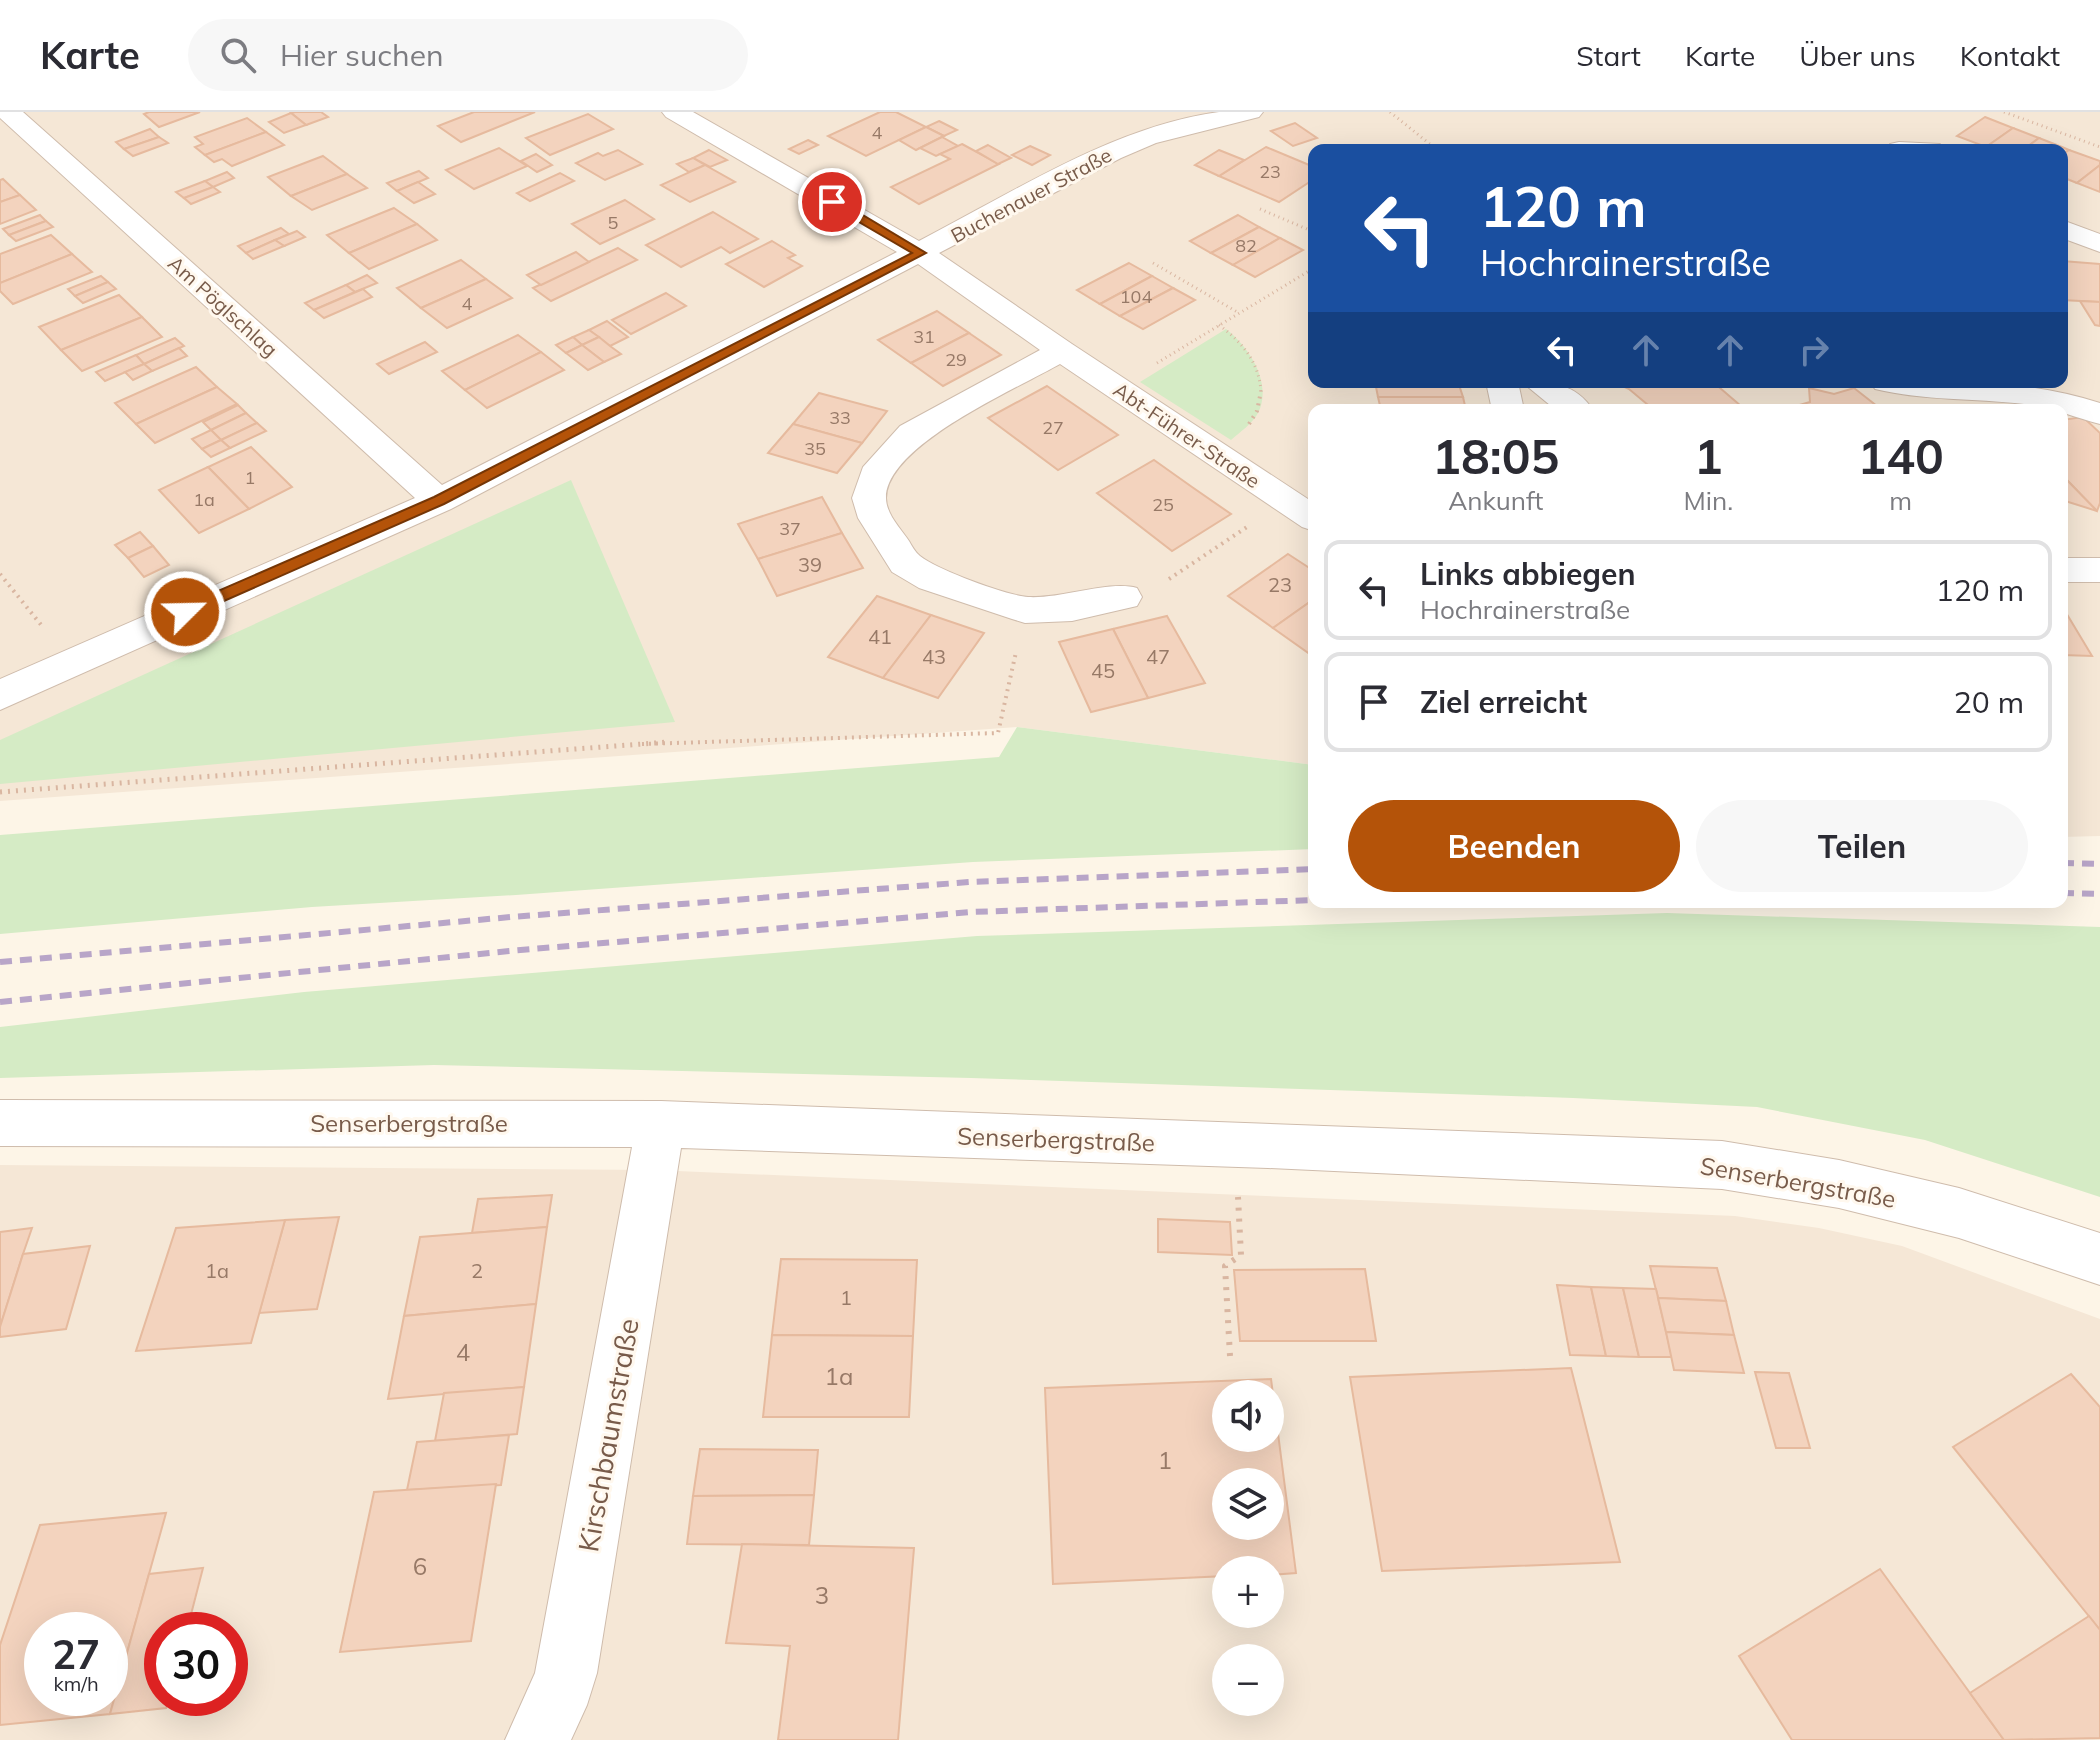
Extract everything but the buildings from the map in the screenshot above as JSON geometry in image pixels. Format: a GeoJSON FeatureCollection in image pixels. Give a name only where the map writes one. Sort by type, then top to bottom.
{"type":"FeatureCollection","features":[{"type":"Feature","properties":{"kind":"street","name":"Am Pöglschlag"},"geometry":{"type":"LineString","coordinates":[[8,112],[439,501]]}},
{"type":"Feature","properties":{"kind":"street","name":"Abt-Führer-Straße"},"geometry":{"type":"LineString","coordinates":[[675,112],[920,253],[1308,515]]}},
{"type":"Feature","properties":{"kind":"street","name":"Buchenauer Straße"},"geometry":{"type":"LineString","coordinates":[[0,695],[439,501],[1112,152],[1147,138],[1230,114]]}},
{"type":"Feature","properties":{"kind":"street"},"geometry":{"type":"LineString","coordinates":[[2068,231],[2100,244]]}},
{"type":"Feature","properties":{"kind":"street"},"geometry":{"type":"LineString","coordinates":[[1061,351],[912,433],[880,467],[869,498],[875,518],[905,563],[932,579],[1025,610],[1072,608],[1124,597]]}},
{"type":"Feature","properties":{"kind":"street"},"geometry":{"type":"LineString","coordinates":[[1546,388],[1569,404]]}},
{"type":"Feature","properties":{"kind":"street"},"geometry":{"type":"LineString","coordinates":[[1907,388],[2057,399],[2100,414]]}},
{"type":"Feature","properties":{"kind":"street"},"geometry":{"type":"LineString","coordinates":[[2068,570],[2100,570]]}},
{"type":"Feature","properties":{"kind":"street","name":"Senserbergstraße"},"geometry":{"type":"LineString","coordinates":[[0,1123],[661,1124],[1722,1165],[1839,1184],[1959,1213],[2100,1259]]}},
{"type":"Feature","properties":{"kind":"street","name":"Kirschbaumstraße"},"geometry":{"type":"LineString","coordinates":[[536,1740],[556,1705],[566,1673],[661,1124]]}},
{"type":"Feature","properties":{"kind":"path"},"geometry":{"type":"LineString","coordinates":[[1390,112],[1430,144]]}},
{"type":"Feature","properties":{"kind":"path"},"geometry":{"type":"LineString","coordinates":[[2004,112],[2100,147]]}},
{"type":"Feature","properties":{"kind":"path"},"geometry":{"type":"LineString","coordinates":[[1260,209],[1308,229]]}},
{"type":"Feature","properties":{"kind":"path"},"geometry":{"type":"LineString","coordinates":[[1153,263],[1239,313]]}},
{"type":"Feature","properties":{"kind":"path"},"geometry":{"type":"LineString","coordinates":[[1116,388],[1308,272]]}},
{"type":"Feature","properties":{"kind":"path"},"geometry":{"type":"LineString","coordinates":[[1219,325],[1240,340],[1248,351],[1262,387],[1257,414],[1241,431]]}},
{"type":"Feature","properties":{"kind":"path"},"geometry":{"type":"LineString","coordinates":[[1124,597],[1158,587],[1235,535]]}},
{"type":"Feature","properties":{"kind":"path"},"geometry":{"type":"LineString","coordinates":[[0,574],[71,662]]}},
{"type":"Feature","properties":{"kind":"path"},"geometry":{"type":"LineString","coordinates":[[0,792],[671,742],[998,733],[1025,610]]}},
{"type":"Feature","properties":{"kind":"path"},"geometry":{"type":"LineString","coordinates":[[1230,1356],[1225,1266],[1241,1255],[1236,1145]]}},
{"type":"Feature","properties":{"kind":"shaded area"},"geometry":{"type":"Polygon","coordinates":[[[0,112],[2100,112],[2100,836],[2068,837],[2068,404],[1308,404],[1308,764],[1017,727],[0,801],[0,112]]]}},
{"type":"Feature","properties":{"kind":"shaded area"},"geometry":{"type":"Polygon","coordinates":[[[0,1165],[654,1170],[1735,1216],[1819,1228],[1902,1246],[2100,1319],[2100,1740],[0,1740],[0,1165]]]}},
{"type":"Feature","properties":{"kind":"green space"},"geometry":{"type":"Polygon","coordinates":[[[1226,329],[1250,356],[1261,378],[1263,390],[1258,413],[1231,440],[1140,382],[1226,329]]]}},
{"type":"Feature","properties":{"kind":"green space"},"geometry":{"type":"Polygon","coordinates":[[[571,480],[675,722],[0,784],[0,740],[571,480]]]}},
{"type":"Feature","properties":{"kind":"green space"},"geometry":{"type":"Polygon","coordinates":[[[1017,727],[1308,764],[1308,849],[973,862],[312,907],[0,934],[0,835],[999,757],[1017,727]]]}},
{"type":"Feature","properties":{"kind":"green space"},"geometry":{"type":"Polygon","coordinates":[[[1667,913],[2100,927],[2100,1197],[1925,1140],[1757,1107],[971,1078],[434,1065],[0,1078],[0,1027],[304,992],[977,936],[1667,913]]]}},
{"type":"Feature","properties":{"kind":"railway"},"geometry":{"type":"LineString","coordinates":[[2068,863],[2100,864]]}},
{"type":"Feature","properties":{"kind":"railway"},"geometry":{"type":"LineString","coordinates":[[0,962],[511,917],[970,882],[1308,869]]}},
{"type":"Feature","properties":{"kind":"railway"},"geometry":{"type":"LineString","coordinates":[[2068,893],[2100,894]]}},
{"type":"Feature","properties":{"kind":"railway"},"geometry":{"type":"LineString","coordinates":[[0,1002],[509,951],[972,912],[1308,900]]}},
{"type":"Feature","properties":{"kind":"route"},"geometry":{"type":"LineString","coordinates":[[185,612],[439,501],[920,253],[832,202]]}}]}
